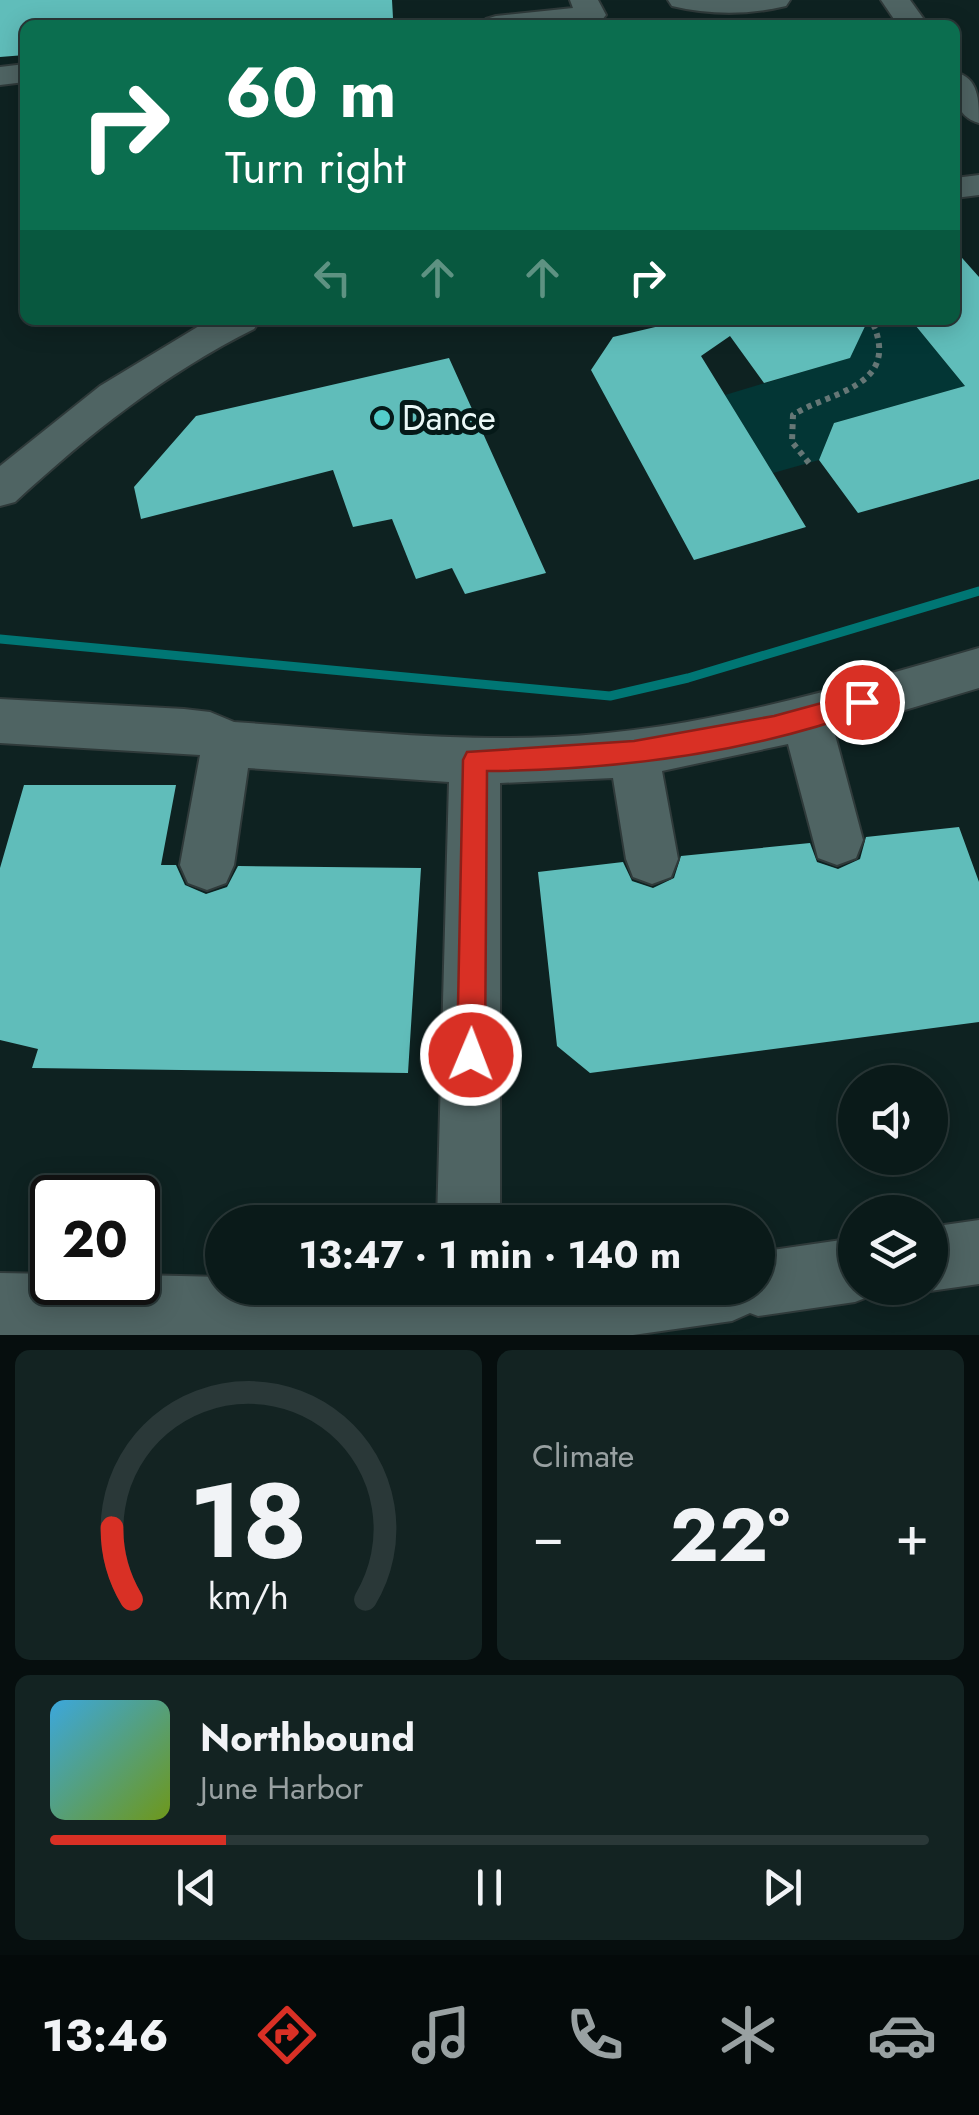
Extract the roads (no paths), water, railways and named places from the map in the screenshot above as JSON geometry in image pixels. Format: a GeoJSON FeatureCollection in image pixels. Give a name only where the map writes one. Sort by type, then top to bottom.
{"type":"FeatureCollection","features":[{"type":"Feature","properties":{"kind":"street"},"geometry":{"type":"LineString","coordinates":[[544,20],[591,15],[584,0]]}},
{"type":"Feature","properties":{"kind":"street"},"geometry":{"type":"LineString","coordinates":[[682,0],[718,4],[776,0]]}},
{"type":"Feature","properties":{"kind":"street"},"geometry":{"type":"LineString","coordinates":[[960,88],[979,113]]}},
{"type":"Feature","properties":{"kind":"street"},"geometry":{"type":"LineString","coordinates":[[0,490],[77,421],[130,382],[164,359],[231,325]]}},
{"type":"Feature","properties":{"kind":"street"},"geometry":{"type":"LineString","coordinates":[[0,720],[210,734],[228,744],[475,760],[558,760],[707,741],[806,718],[979,668]]}},
{"type":"Feature","properties":{"kind":"street"},"geometry":{"type":"LineString","coordinates":[[806,718],[837,840]]}},
{"type":"Feature","properties":{"kind":"street"},"geometry":{"type":"LineString","coordinates":[[207,865],[228,744]]}},
{"type":"Feature","properties":{"kind":"street"},"geometry":{"type":"LineString","coordinates":[[634,752],[652,860]]}},
{"type":"Feature","properties":{"kind":"street"},"geometry":{"type":"LineString","coordinates":[[469,1205],[475,760]]}},
{"type":"Feature","properties":{"kind":"street"},"geometry":{"type":"LineString","coordinates":[[948,1256],[979,1252]]}},
{"type":"Feature","properties":{"kind":"street"},"geometry":{"type":"LineString","coordinates":[[775,1282],[838,1272]]}},
{"type":"Feature","properties":{"kind":"street"},"geometry":{"type":"LineString","coordinates":[[0,1306],[468,1312],[572,1310],[608,1305]]}},
{"type":"Feature","properties":{"kind":"waterway"},"geometry":{"type":"LineString","coordinates":[[0,639],[610,696],[688,678],[979,591]]}},
{"type":"Feature","properties":{"kind":"place","name":"Dance"},"geometry":{"type":"Point","coordinates":[382,418]}}]}
